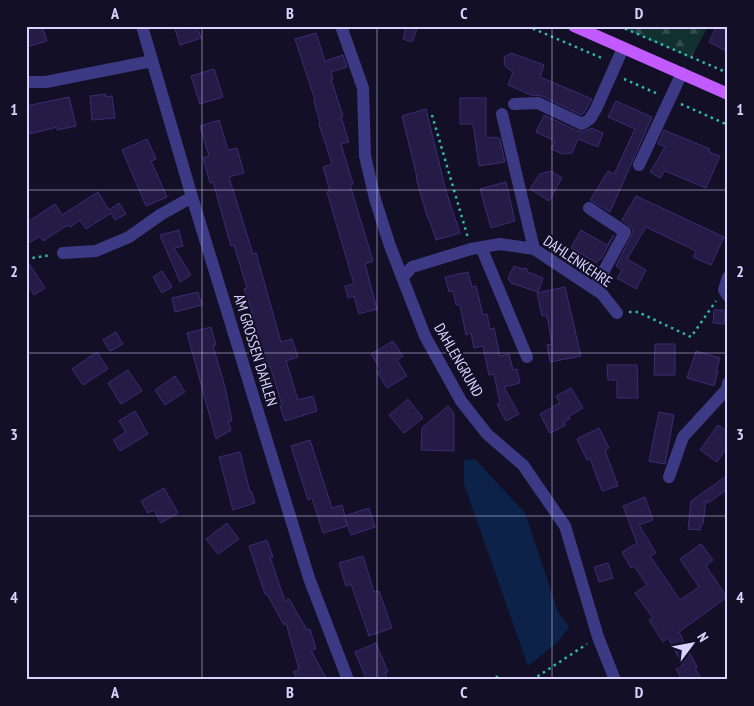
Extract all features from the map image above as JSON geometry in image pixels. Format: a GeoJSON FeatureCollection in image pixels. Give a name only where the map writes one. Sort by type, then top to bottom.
{"type":"FeatureCollection","features":[{"type":"Feature","properties":{"kind":"main road"},"geometry":{"type":"LineString","coordinates":[[574,26],[728,94]]}},
{"type":"Feature","properties":{"kind":"street","name":"AM GROSSEN DAHLEN"},"geometry":{"type":"LineString","coordinates":[[142,26],[192,197],[309,578],[348,680]]}},
{"type":"Feature","properties":{"kind":"street","name":"DAHLENGRUND"},"geometry":{"type":"LineString","coordinates":[[341,26],[363,88],[365,156],[375,199],[390,246],[425,336],[461,401],[487,434],[523,465],[564,526],[598,637],[614,680]]}},
{"type":"Feature","properties":{"kind":"street"},"geometry":{"type":"LineString","coordinates":[[514,104],[538,104],[582,124],[590,119],[624,48]]}},
{"type":"Feature","properties":{"kind":"street"},"geometry":{"type":"LineString","coordinates":[[26,82],[46,82],[152,62]]}},
{"type":"Feature","properties":{"kind":"street"},"geometry":{"type":"LineString","coordinates":[[638,165],[682,73]]}},
{"type":"Feature","properties":{"kind":"street"},"geometry":{"type":"LineString","coordinates":[[502,114],[534,249]]}},
{"type":"Feature","properties":{"kind":"street"},"geometry":{"type":"LineString","coordinates":[[63,253],[96,251],[104,248],[129,237],[160,215],[192,197]]}},
{"type":"Feature","properties":{"kind":"street"},"geometry":{"type":"LineString","coordinates":[[590,208],[625,232],[594,288]]}},
{"type":"Feature","properties":{"kind":"street","name":"DAHLENKEHRE"},"geometry":{"type":"LineString","coordinates":[[403,277],[412,267],[476,248],[500,244],[534,249],[602,294],[617,314]]}},
{"type":"Feature","properties":{"kind":"street"},"geometry":{"type":"LineString","coordinates":[[476,248],[527,357]]}},
{"type":"Feature","properties":{"kind":"street"},"geometry":{"type":"LineString","coordinates":[[726,293],[728,277]]}},
{"type":"Feature","properties":{"kind":"street"},"geometry":{"type":"LineString","coordinates":[[669,478],[683,437],[727,389],[728,383]]}},
{"type":"Feature","properties":{"kind":"path"},"geometry":{"type":"LineString","coordinates":[[527,26],[603,57],[612,74],[728,125]]}},
{"type":"Feature","properties":{"kind":"path"},"geometry":{"type":"LineString","coordinates":[[619,26],[728,73]]}},
{"type":"Feature","properties":{"kind":"path"},"geometry":{"type":"LineString","coordinates":[[432,115],[476,248]]}},
{"type":"Feature","properties":{"kind":"path"},"geometry":{"type":"LineString","coordinates":[[26,259],[63,253]]}},
{"type":"Feature","properties":{"kind":"path"},"geometry":{"type":"LineString","coordinates":[[617,314],[638,312],[691,337],[726,293]]}},
{"type":"Feature","properties":{"kind":"path"},"geometry":{"type":"LineString","coordinates":[[532,680],[598,637]]}},
{"type":"Feature","properties":{"kind":"path"},"geometry":{"type":"LineString","coordinates":[[491,680],[496,676],[499,680]]}},
{"type":"Feature","properties":{"kind":"green space"},"geometry":{"type":"Polygon","coordinates":[[[618,26],[708,26],[691,58],[618,26]]]}},
{"type":"Feature","properties":{"kind":"water"},"geometry":{"type":"Polygon","coordinates":[[[475,459],[525,513],[558,612],[569,627],[559,641],[528,666],[464,484],[464,460],[475,459]]]}},
{"type":"Feature","properties":{"kind":"building"},"geometry":{"type":"Polygon","coordinates":[[[26,26],[42,26],[47,41],[26,47],[26,26]]]}},
{"type":"Feature","properties":{"kind":"building"},"geometry":{"type":"Polygon","coordinates":[[[174,26],[197,26],[201,38],[180,45],[174,26]]]}},
{"type":"Feature","properties":{"kind":"building"},"geometry":{"type":"Polygon","coordinates":[[[406,26],[418,26],[412,42],[403,39],[406,26]]]}},
{"type":"Feature","properties":{"kind":"building"},"geometry":{"type":"Polygon","coordinates":[[[717,26],[728,26],[728,52],[709,42],[717,26]]]}},
{"type":"Feature","properties":{"kind":"building"},"geometry":{"type":"Polygon","coordinates":[[[316,33],[325,61],[343,55],[347,67],[331,72],[333,79],[331,79],[349,142],[341,144],[353,184],[350,185],[373,261],[365,264],[377,309],[359,314],[354,296],[348,298],[345,286],[354,284],[327,192],[330,191],[323,167],[332,164],[319,124],[315,100],[295,39],[316,33]]]}},
{"type":"Feature","properties":{"kind":"building"},"geometry":{"type":"Polygon","coordinates":[[[511,53],[544,65],[540,77],[592,99],[584,113],[581,115],[542,96],[531,95],[508,85],[513,72],[505,66],[504,57],[511,53]]]}},
{"type":"Feature","properties":{"kind":"building"},"geometry":{"type":"Polygon","coordinates":[[[214,69],[223,97],[200,104],[191,76],[214,69]]]}},
{"type":"Feature","properties":{"kind":"building"},"geometry":{"type":"Polygon","coordinates":[[[106,94],[106,97],[112,96],[115,118],[92,120],[90,96],[106,94]]]}},
{"type":"Feature","properties":{"kind":"building"},"geometry":{"type":"Polygon","coordinates":[[[69,97],[76,126],[57,130],[57,127],[30,134],[30,132],[26,133],[26,106],[69,97]]]}},
{"type":"Feature","properties":{"kind":"building"},"geometry":{"type":"Polygon","coordinates":[[[460,98],[486,98],[486,138],[496,137],[500,139],[505,162],[479,166],[473,124],[460,124],[460,98]]]}},
{"type":"Feature","properties":{"kind":"building"},"geometry":{"type":"Polygon","coordinates":[[[616,101],[652,117],[610,212],[590,200],[608,171],[614,174],[635,129],[608,117],[616,101]]]}},
{"type":"Feature","properties":{"kind":"building"},"geometry":{"type":"Polygon","coordinates":[[[426,109],[446,191],[460,233],[436,240],[416,178],[402,116],[426,109]]]}},
{"type":"Feature","properties":{"kind":"building"},"geometry":{"type":"Polygon","coordinates":[[[544,115],[578,131],[583,132],[591,128],[603,133],[598,147],[578,139],[572,153],[563,154],[551,149],[555,141],[536,132],[544,115]]]}},
{"type":"Feature","properties":{"kind":"building"},"geometry":{"type":"Polygon","coordinates":[[[219,120],[228,150],[237,148],[244,173],[229,177],[253,254],[256,253],[281,342],[292,339],[298,357],[286,361],[298,400],[313,396],[317,411],[285,421],[270,366],[265,367],[259,349],[252,320],[254,319],[244,289],[247,288],[234,245],[231,246],[213,182],[210,183],[203,158],[209,156],[200,126],[219,120]]]}},
{"type":"Feature","properties":{"kind":"building"},"geometry":{"type":"Polygon","coordinates":[[[664,130],[710,149],[709,152],[720,156],[706,188],[665,171],[660,178],[650,172],[665,147],[658,144],[664,130]]]}},
{"type":"Feature","properties":{"kind":"building"},"geometry":{"type":"Polygon","coordinates":[[[147,139],[156,159],[151,161],[167,197],[146,206],[122,150],[147,139]]]}},
{"type":"Feature","properties":{"kind":"building"},"geometry":{"type":"Polygon","coordinates":[[[551,171],[562,178],[549,201],[530,189],[540,174],[551,171]]]}},
{"type":"Feature","properties":{"kind":"building"},"geometry":{"type":"Polygon","coordinates":[[[506,182],[515,221],[491,228],[480,189],[506,182]]]}},
{"type":"Feature","properties":{"kind":"building"},"geometry":{"type":"Polygon","coordinates":[[[98,192],[109,210],[119,203],[126,214],[115,220],[111,213],[86,229],[80,220],[70,227],[68,225],[43,241],[40,236],[26,245],[26,223],[55,204],[62,215],[98,192]]]}},
{"type":"Feature","properties":{"kind":"building"},"geometry":{"type":"Polygon","coordinates":[[[636,196],[724,237],[711,265],[693,257],[696,251],[646,227],[627,259],[646,270],[636,289],[617,278],[622,270],[616,266],[633,232],[632,228],[622,220],[636,196]]]}},
{"type":"Feature","properties":{"kind":"building"},"geometry":{"type":"Polygon","coordinates":[[[179,230],[183,246],[174,248],[191,275],[180,282],[160,235],[179,230]]]}},
{"type":"Feature","properties":{"kind":"building"},"geometry":{"type":"Polygon","coordinates":[[[581,230],[607,245],[614,235],[597,263],[571,248],[581,230]]]}},
{"type":"Feature","properties":{"kind":"building"},"geometry":{"type":"Polygon","coordinates":[[[26,259],[45,288],[34,295],[26,282],[26,259]]]}},
{"type":"Feature","properties":{"kind":"building"},"geometry":{"type":"Polygon","coordinates":[[[514,266],[522,269],[526,268],[528,272],[543,278],[538,292],[511,283],[508,278],[514,266]]]}},
{"type":"Feature","properties":{"kind":"building"},"geometry":{"type":"Polygon","coordinates":[[[162,271],[172,287],[162,293],[153,277],[162,271]]]}},
{"type":"Feature","properties":{"kind":"building"},"geometry":{"type":"Polygon","coordinates":[[[468,272],[472,287],[476,286],[483,315],[487,314],[490,329],[494,328],[500,356],[509,354],[513,370],[517,369],[520,383],[504,387],[519,414],[506,421],[497,404],[500,403],[494,374],[489,375],[483,346],[474,348],[471,333],[466,335],[460,305],[456,305],[453,291],[449,292],[445,277],[468,272]]]}},
{"type":"Feature","properties":{"kind":"building"},"geometry":{"type":"Polygon","coordinates":[[[565,287],[581,356],[550,362],[547,345],[552,344],[548,321],[546,315],[542,316],[537,293],[565,287]]]}},
{"type":"Feature","properties":{"kind":"building"},"geometry":{"type":"Polygon","coordinates":[[[198,292],[202,305],[175,312],[172,298],[198,292]]]}},
{"type":"Feature","properties":{"kind":"building"},"geometry":{"type":"Polygon","coordinates":[[[714,310],[725,310],[724,324],[713,323],[714,310]]]}},
{"type":"Feature","properties":{"kind":"building"},"geometry":{"type":"Polygon","coordinates":[[[211,327],[216,345],[213,346],[225,387],[232,421],[228,421],[231,430],[216,439],[187,333],[211,327]]]}},
{"type":"Feature","properties":{"kind":"building"},"geometry":{"type":"Polygon","coordinates":[[[116,332],[123,344],[110,351],[103,340],[116,332]]]}},
{"type":"Feature","properties":{"kind":"building"},"geometry":{"type":"Polygon","coordinates":[[[393,341],[403,356],[397,360],[407,376],[387,388],[377,372],[381,370],[371,354],[393,341]]]}},
{"type":"Feature","properties":{"kind":"building"},"geometry":{"type":"Polygon","coordinates":[[[655,344],[675,344],[675,375],[654,375],[655,344]]]}},
{"type":"Feature","properties":{"kind":"building"},"geometry":{"type":"Polygon","coordinates":[[[696,351],[720,358],[714,386],[687,378],[696,351]]]}},
{"type":"Feature","properties":{"kind":"building"},"geometry":{"type":"Polygon","coordinates":[[[97,352],[108,369],[83,385],[72,369],[97,352]]]}},
{"type":"Feature","properties":{"kind":"building"},"geometry":{"type":"Polygon","coordinates":[[[607,365],[637,365],[638,398],[617,398],[617,380],[608,380],[607,365]]]}},
{"type":"Feature","properties":{"kind":"building"},"geometry":{"type":"Polygon","coordinates":[[[128,370],[142,391],[121,404],[108,383],[128,370]]]}},
{"type":"Feature","properties":{"kind":"building"},"geometry":{"type":"Polygon","coordinates":[[[175,376],[185,392],[165,405],[155,390],[175,376]]]}},
{"type":"Feature","properties":{"kind":"building"},"geometry":{"type":"Polygon","coordinates":[[[571,388],[583,408],[569,416],[570,419],[564,422],[566,425],[550,433],[540,414],[560,403],[556,396],[571,388]]]}},
{"type":"Feature","properties":{"kind":"building"},"geometry":{"type":"Polygon","coordinates":[[[408,399],[423,418],[404,433],[389,415],[408,399]]]}},
{"type":"Feature","properties":{"kind":"building"},"geometry":{"type":"Polygon","coordinates":[[[448,406],[454,413],[454,451],[421,450],[422,428],[448,406]]]}},
{"type":"Feature","properties":{"kind":"building"},"geometry":{"type":"Polygon","coordinates":[[[135,411],[148,434],[120,451],[113,440],[126,432],[119,421],[135,411]]]}},
{"type":"Feature","properties":{"kind":"building"},"geometry":{"type":"Polygon","coordinates":[[[659,412],[674,415],[665,464],[649,461],[659,412]]]}},
{"type":"Feature","properties":{"kind":"building"},"geometry":{"type":"Polygon","coordinates":[[[718,425],[728,432],[728,446],[717,462],[700,450],[718,425]]]}},
{"type":"Feature","properties":{"kind":"building"},"geometry":{"type":"Polygon","coordinates":[[[599,428],[609,448],[605,450],[618,486],[602,491],[590,458],[587,460],[577,439],[599,428]]]}},
{"type":"Feature","properties":{"kind":"building"},"geometry":{"type":"Polygon","coordinates":[[[310,440],[332,508],[342,505],[345,516],[369,508],[375,527],[351,535],[345,518],[347,526],[323,533],[312,498],[308,500],[291,446],[310,440]]]}},
{"type":"Feature","properties":{"kind":"building"},"geometry":{"type":"Polygon","coordinates":[[[240,452],[250,492],[252,492],[255,503],[233,510],[219,457],[240,452]]]}},
{"type":"Feature","properties":{"kind":"building"},"geometry":{"type":"Polygon","coordinates":[[[728,475],[728,489],[708,503],[706,500],[703,524],[701,524],[700,530],[688,529],[691,501],[728,475]]]}},
{"type":"Feature","properties":{"kind":"building"},"geometry":{"type":"Polygon","coordinates":[[[164,488],[178,513],[161,523],[154,510],[148,513],[141,501],[164,488]]]}},
{"type":"Feature","properties":{"kind":"building"},"geometry":{"type":"Polygon","coordinates":[[[645,497],[653,520],[639,525],[656,553],[650,556],[680,600],[699,587],[680,559],[701,544],[713,560],[706,566],[727,597],[679,632],[702,680],[682,680],[676,669],[683,665],[668,638],[663,642],[649,620],[653,618],[635,593],[647,585],[634,566],[631,568],[622,552],[637,543],[623,506],[645,497]]]}},
{"type":"Feature","properties":{"kind":"building"},"geometry":{"type":"Polygon","coordinates":[[[227,523],[239,539],[218,554],[206,539],[227,523]]]}},
{"type":"Feature","properties":{"kind":"building"},"geometry":{"type":"Polygon","coordinates":[[[267,540],[273,557],[270,557],[285,601],[289,599],[307,630],[310,629],[316,649],[311,650],[327,680],[298,680],[293,672],[299,669],[286,623],[284,625],[267,594],[265,594],[249,546],[267,540]]]}},
{"type":"Feature","properties":{"kind":"building"},"geometry":{"type":"Polygon","coordinates":[[[363,556],[374,592],[379,591],[392,628],[369,636],[351,584],[346,586],[339,563],[363,556]]]}},
{"type":"Feature","properties":{"kind":"building"},"geometry":{"type":"Polygon","coordinates":[[[608,563],[613,578],[599,582],[594,567],[608,563]]]}},
{"type":"Feature","properties":{"kind":"building"},"geometry":{"type":"Polygon","coordinates":[[[376,643],[388,672],[385,673],[388,680],[367,680],[355,652],[376,643]]]}}]}
